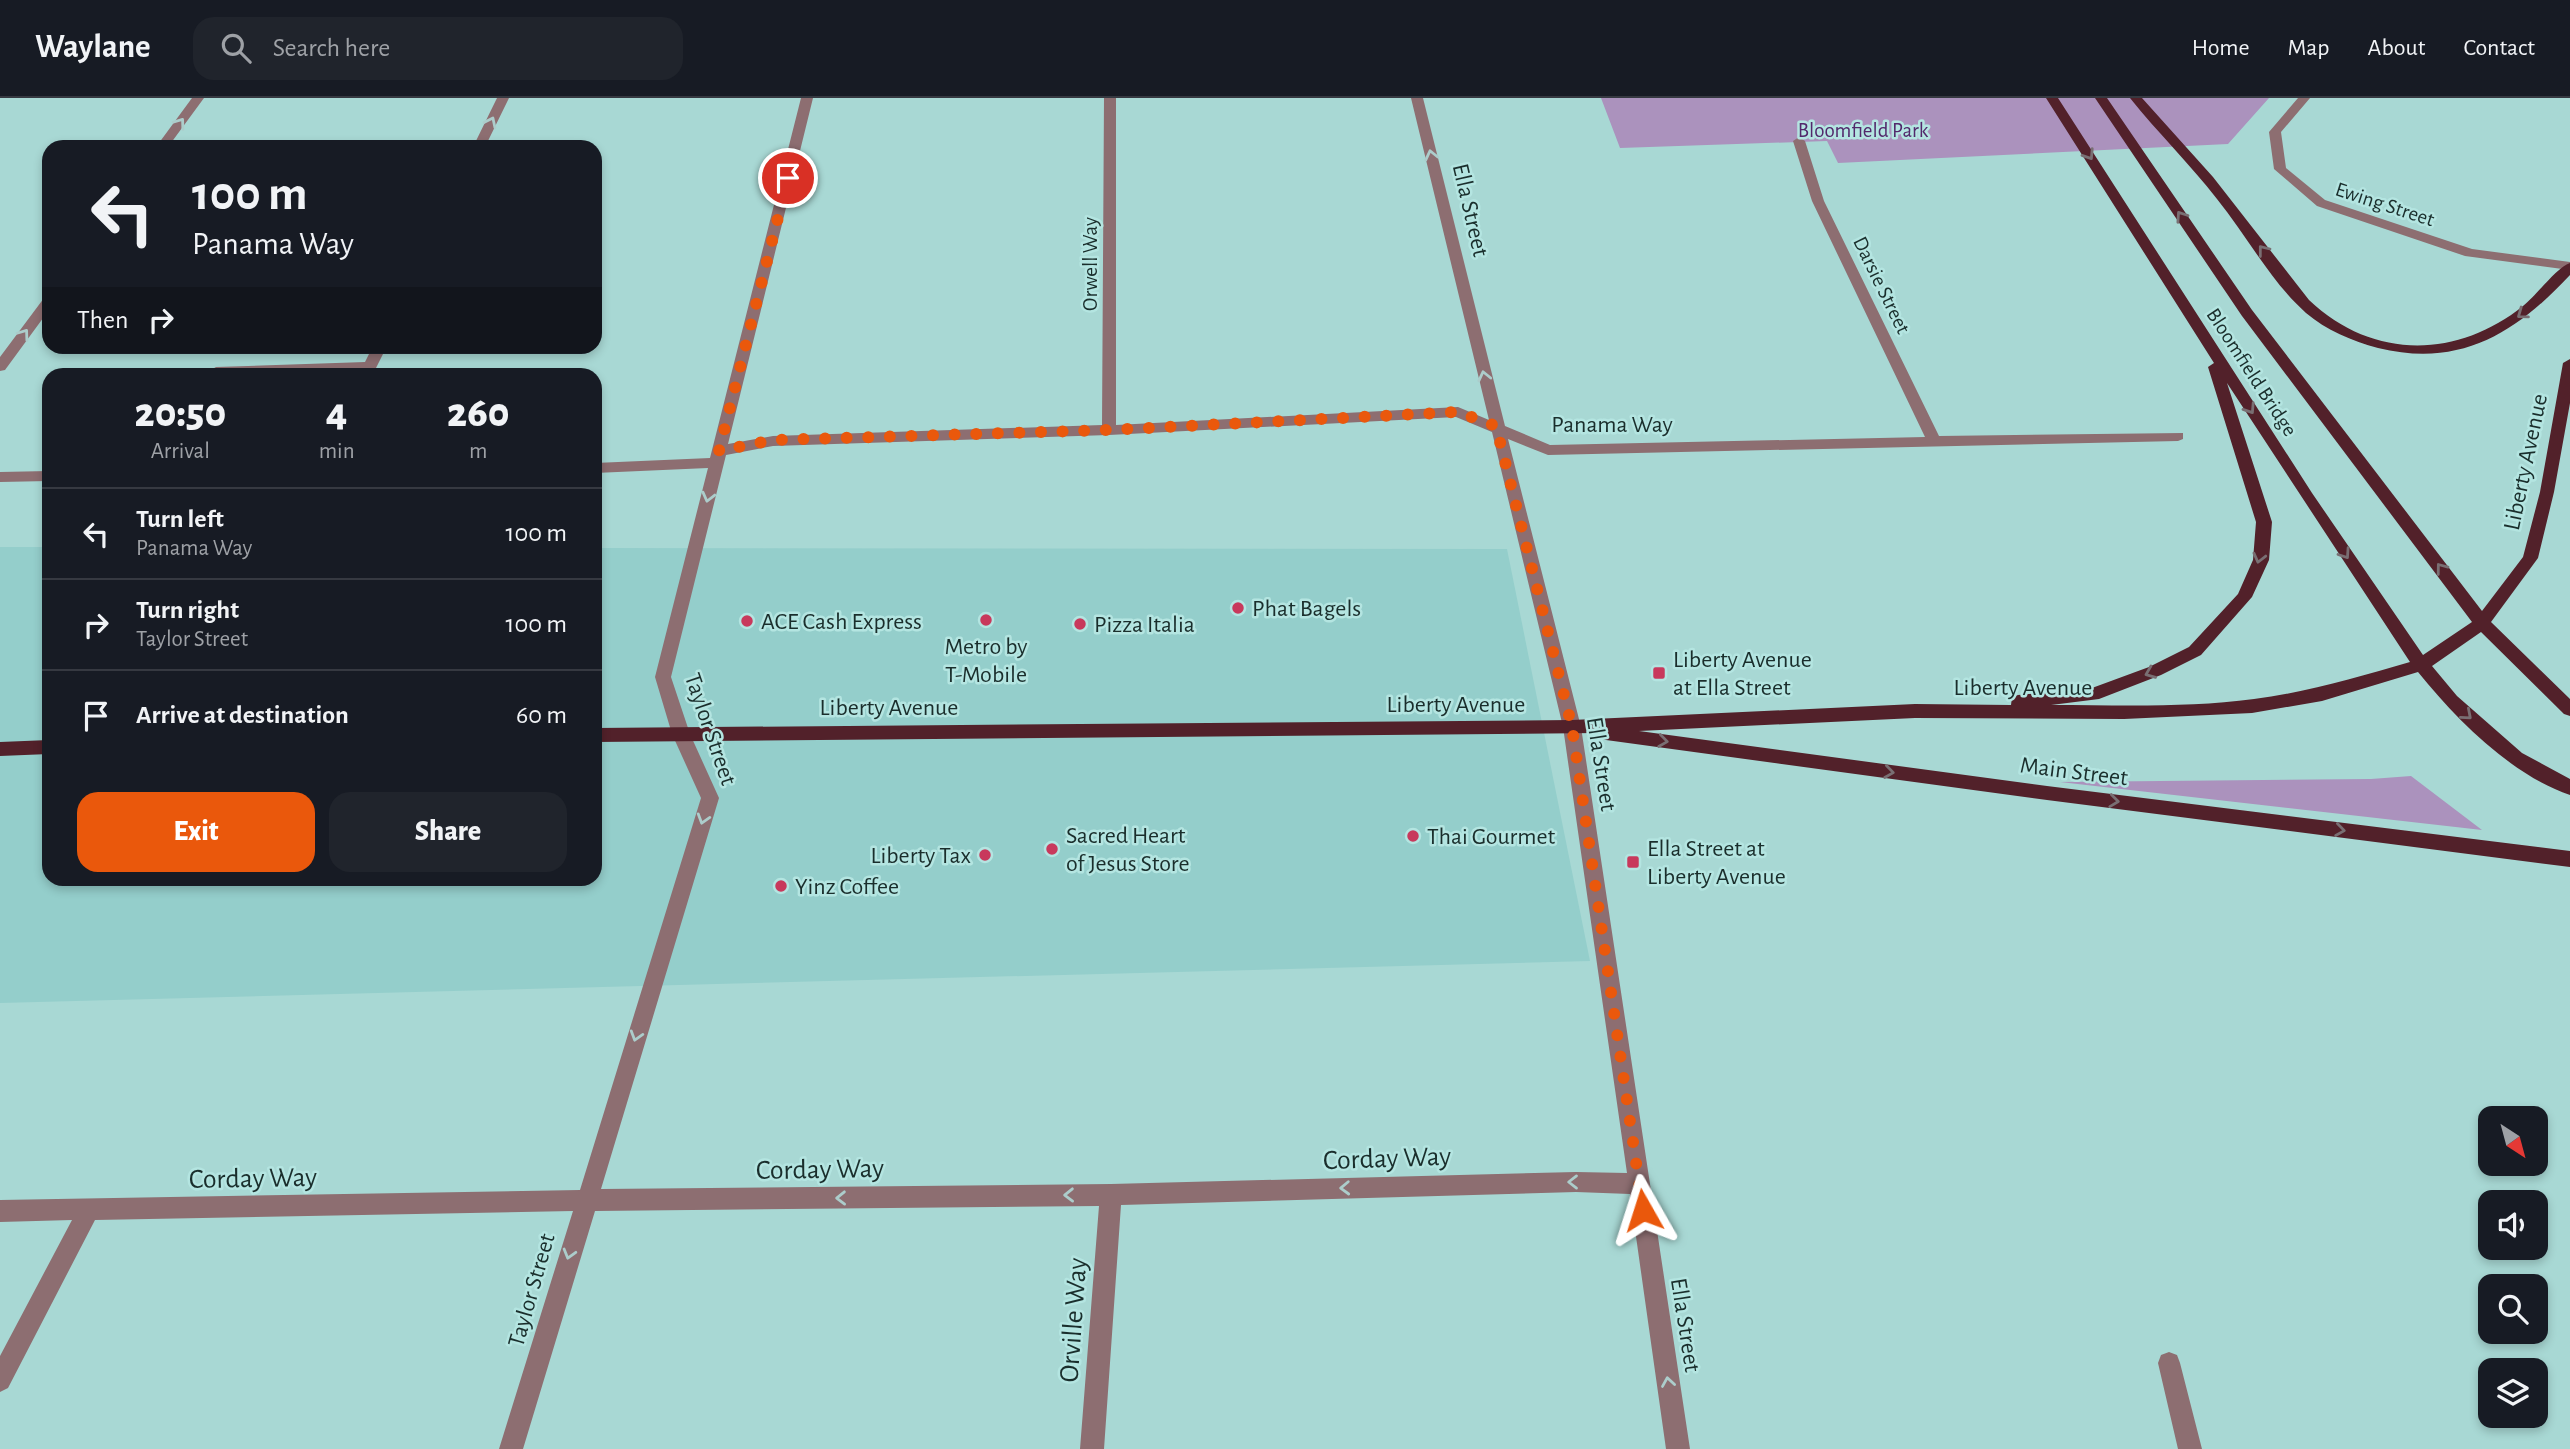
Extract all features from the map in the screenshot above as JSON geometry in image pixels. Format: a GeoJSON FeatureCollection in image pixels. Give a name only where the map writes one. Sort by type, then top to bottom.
{"type":"FeatureCollection","features":[{"type":"Feature","properties":{"kind":"main road","name":"Bloomfield Bridge"},"geometry":{"type":"LineString","coordinates":[[2052,98],[2307,497],[2421,665]]}},
{"type":"Feature","properties":{"kind":"main road","name":"Bloomfield Bridge"},"geometry":{"type":"LineString","coordinates":[[2101,98],[2247,313],[2482,623]]}},
{"type":"Feature","properties":{"kind":"main road"},"geometry":{"type":"LineString","coordinates":[[2136,98],[2184,148],[2305,304],[2352,336],[2388,348],[2423,353],[2459,347],[2497,332],[2541,300],[2570,267]]}},
{"type":"Feature","properties":{"kind":"main road"},"geometry":{"type":"LineString","coordinates":[[1915,711],[2093,694],[2155,671],[2195,651],[2244,597],[2261,560],[2264,522],[2257,491],[2207,341]]}},
{"type":"Feature","properties":{"kind":"main road","name":"Liberty Avenue"},"geometry":{"type":"LineString","coordinates":[[602,735],[1572,727],[1915,711],[2124,712],[2252,706],[2322,694],[2421,665],[2482,623],[2530,558],[2547,492],[2570,363]]}},
{"type":"Feature","properties":{"kind":"main road"},"geometry":{"type":"LineString","coordinates":[[2482,623],[2570,709]]}},
{"type":"Feature","properties":{"kind":"main road"},"geometry":{"type":"LineString","coordinates":[[2421,665],[2451,701],[2516,758],[2570,788]]}},
{"type":"Feature","properties":{"kind":"main road","name":"Main Street"},"geometry":{"type":"LineString","coordinates":[[1572,727],[2034,791],[2570,859]]}},
{"type":"Feature","properties":{"kind":"main road"},"geometry":{"type":"LineString","coordinates":[[0,748],[42,747]]}},
{"type":"Feature","properties":{"kind":"street"},"geometry":{"type":"LineString","coordinates":[[167,140],[198,98]]}},
{"type":"Feature","properties":{"kind":"street"},"geometry":{"type":"LineString","coordinates":[[482,140],[503,98]]}},
{"type":"Feature","properties":{"kind":"street","name":"Taylor Street"},"geometry":{"type":"LineString","coordinates":[[511,1449],[710,798],[681,734],[663,677],[807,98]]}},
{"type":"Feature","properties":{"kind":"street","name":"Orwell Way"},"geometry":{"type":"LineString","coordinates":[[1109,430],[1110,98]]}},
{"type":"Feature","properties":{"kind":"street","name":"Ella Street"},"geometry":{"type":"LineString","coordinates":[[1417,98],[1572,727],[1678,1449]]}},
{"type":"Feature","properties":{"kind":"street","name":"Ewing Street"},"geometry":{"type":"LineString","coordinates":[[2304,98],[2275,132],[2280,169],[2321,203],[2470,253],[2570,267]]}},
{"type":"Feature","properties":{"kind":"street","name":"Darsie Street"},"geometry":{"type":"LineString","coordinates":[[1799,141],[1818,201],[1935,443]]}},
{"type":"Feature","properties":{"kind":"street"},"geometry":{"type":"LineString","coordinates":[[0,367],[42,310]]}},
{"type":"Feature","properties":{"kind":"street","name":"Panama Way"},"geometry":{"type":"LineString","coordinates":[[602,467],[718,457],[773,440],[1109,430],[1458,412],[1548,450],[2178,436]]}},
{"type":"Feature","properties":{"kind":"street"},"geometry":{"type":"LineString","coordinates":[[0,477],[42,476]]}},
{"type":"Feature","properties":{"kind":"street","name":"Corday Way"},"geometry":{"type":"LineString","coordinates":[[0,1211],[585,1200],[1111,1195],[1576,1182],[1641,1184]]}},
{"type":"Feature","properties":{"kind":"street","name":"Orville Way"},"geometry":{"type":"LineString","coordinates":[[1091,1449],[1111,1195]]}},
{"type":"Feature","properties":{"kind":"street"},"geometry":{"type":"LineString","coordinates":[[0,1380],[89,1210]]}},
{"type":"Feature","properties":{"kind":"street"},"geometry":{"type":"LineString","coordinates":[[2169,1363],[2190,1449]]}},
{"type":"Feature","properties":{"kind":"shaded area"},"geometry":{"type":"Polygon","coordinates":[[[0,547],[42,547],[42,886],[602,886],[602,548],[1507,549],[1590,961],[0,1003],[0,547]]]}},
{"type":"Feature","properties":{"kind":"green space","name":"Bloomfield Park"},"geometry":{"type":"Polygon","coordinates":[[[1601,98],[2269,98],[2228,144],[1838,163],[1827,141],[1620,148],[1601,98]]]}},
{"type":"Feature","properties":{"kind":"green space"},"geometry":{"type":"Polygon","coordinates":[[[2411,776],[2482,830],[2060,782],[2371,779],[2411,776]]]}},
{"type":"Feature","properties":{"kind":"place","name":"Phat Bagels"},"geometry":{"type":"Point","coordinates":[1238,608]}},
{"type":"Feature","properties":{"kind":"place","name":"Metro by T-Mobile"},"geometry":{"type":"Point","coordinates":[986,620]}},
{"type":"Feature","properties":{"kind":"place","name":"ACE Cash Express"},"geometry":{"type":"Point","coordinates":[747,621]}},
{"type":"Feature","properties":{"kind":"place","name":"Pizza Italia"},"geometry":{"type":"Point","coordinates":[1080,624]}},
{"type":"Feature","properties":{"kind":"place","name":"Liberty Avenue at Ella Street"},"geometry":{"type":"Point","coordinates":[1659,673]}},
{"type":"Feature","properties":{"kind":"place","name":"Thai Gourmet"},"geometry":{"type":"Point","coordinates":[1413,836]}},
{"type":"Feature","properties":{"kind":"place","name":"Sacred Heart of Jesus Store"},"geometry":{"type":"Point","coordinates":[1052,849]}},
{"type":"Feature","properties":{"kind":"place","name":"Liberty Tax"},"geometry":{"type":"Point","coordinates":[985,855]}},
{"type":"Feature","properties":{"kind":"place","name":"Ella Street at Liberty Avenue"},"geometry":{"type":"Point","coordinates":[1633,862]}},
{"type":"Feature","properties":{"kind":"place","name":"Yinz Coffee"},"geometry":{"type":"Point","coordinates":[781,886]}},
{"type":"Feature","properties":{"kind":"route"},"geometry":{"type":"LineString","coordinates":[[788,178],[719,451],[773,440],[1109,430],[1458,412],[1496,426],[1572,727],[1643,1210]]}}]}
